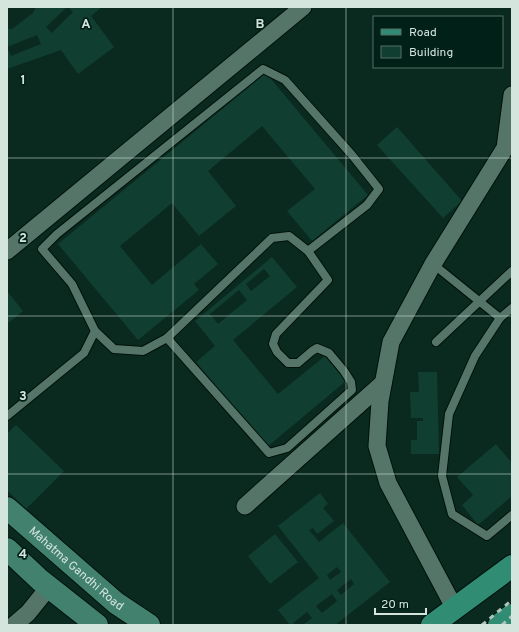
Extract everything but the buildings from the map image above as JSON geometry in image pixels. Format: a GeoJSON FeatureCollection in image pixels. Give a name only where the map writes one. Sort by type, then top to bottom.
{"type":"FeatureCollection","features":[{"type":"Feature","properties":{"kind":"main road","name":"Mahatma Gandhi Road"},"geometry":{"type":"LineString","coordinates":[[7,508],[138,622]]}},
{"type":"Feature","properties":{"kind":"main road"},"geometry":{"type":"LineString","coordinates":[[7,549],[40,580],[97,625]]}},
{"type":"Feature","properties":{"kind":"main road"},"geometry":{"type":"LineString","coordinates":[[432,625],[512,566]]}},
{"type":"Feature","properties":{"kind":"main road"},"geometry":{"type":"LineString","coordinates":[[499,625],[512,615]]}},
{"type":"Feature","properties":{"kind":"street"},"geometry":{"type":"LineString","coordinates":[[7,251],[302,7]]}},
{"type":"Feature","properties":{"kind":"street"},"geometry":{"type":"LineString","coordinates":[[455,609],[388,483],[378,446],[380,401],[391,342],[433,264],[506,148],[512,95]]}},
{"type":"Feature","properties":{"kind":"street"},"geometry":{"type":"LineString","coordinates":[[246,506],[383,383]]}},
{"type":"Feature","properties":{"kind":"street"},"geometry":{"type":"LineString","coordinates":[[14,625],[28,613],[49,587]]}},
{"type":"Feature","properties":{"kind":"lane"},"geometry":{"type":"LineString","coordinates":[[167,338],[269,453],[287,448],[352,390],[351,382],[329,353],[317,348],[312,350],[298,363],[288,363],[277,352],[273,344],[276,334],[328,280],[308,251],[289,236],[272,238],[167,338],[143,351],[114,349],[95,331],[72,284],[42,249],[57,234],[263,69],[285,80],[352,155],[379,189],[367,205],[308,251]]}},
{"type":"Feature","properties":{"kind":"lane"},"geometry":{"type":"LineString","coordinates":[[433,264],[500,318]]}},
{"type":"Feature","properties":{"kind":"lane"},"geometry":{"type":"LineString","coordinates":[[436,342],[512,272]]}},
{"type":"Feature","properties":{"kind":"lane"},"geometry":{"type":"LineString","coordinates":[[512,308],[500,318],[474,356],[449,414],[442,476],[452,514],[487,536],[512,515]]}},
{"type":"Feature","properties":{"kind":"lane"},"geometry":{"type":"LineString","coordinates":[[7,416],[84,353],[95,331]]}},
{"type":"Feature","properties":{"kind":"railway"},"geometry":{"type":"LineString","coordinates":[[482,625],[512,600]]}},
{"type":"Feature","properties":{"kind":"railway"},"geometry":{"type":"LineString","coordinates":[[502,625],[512,616]]}}]}
